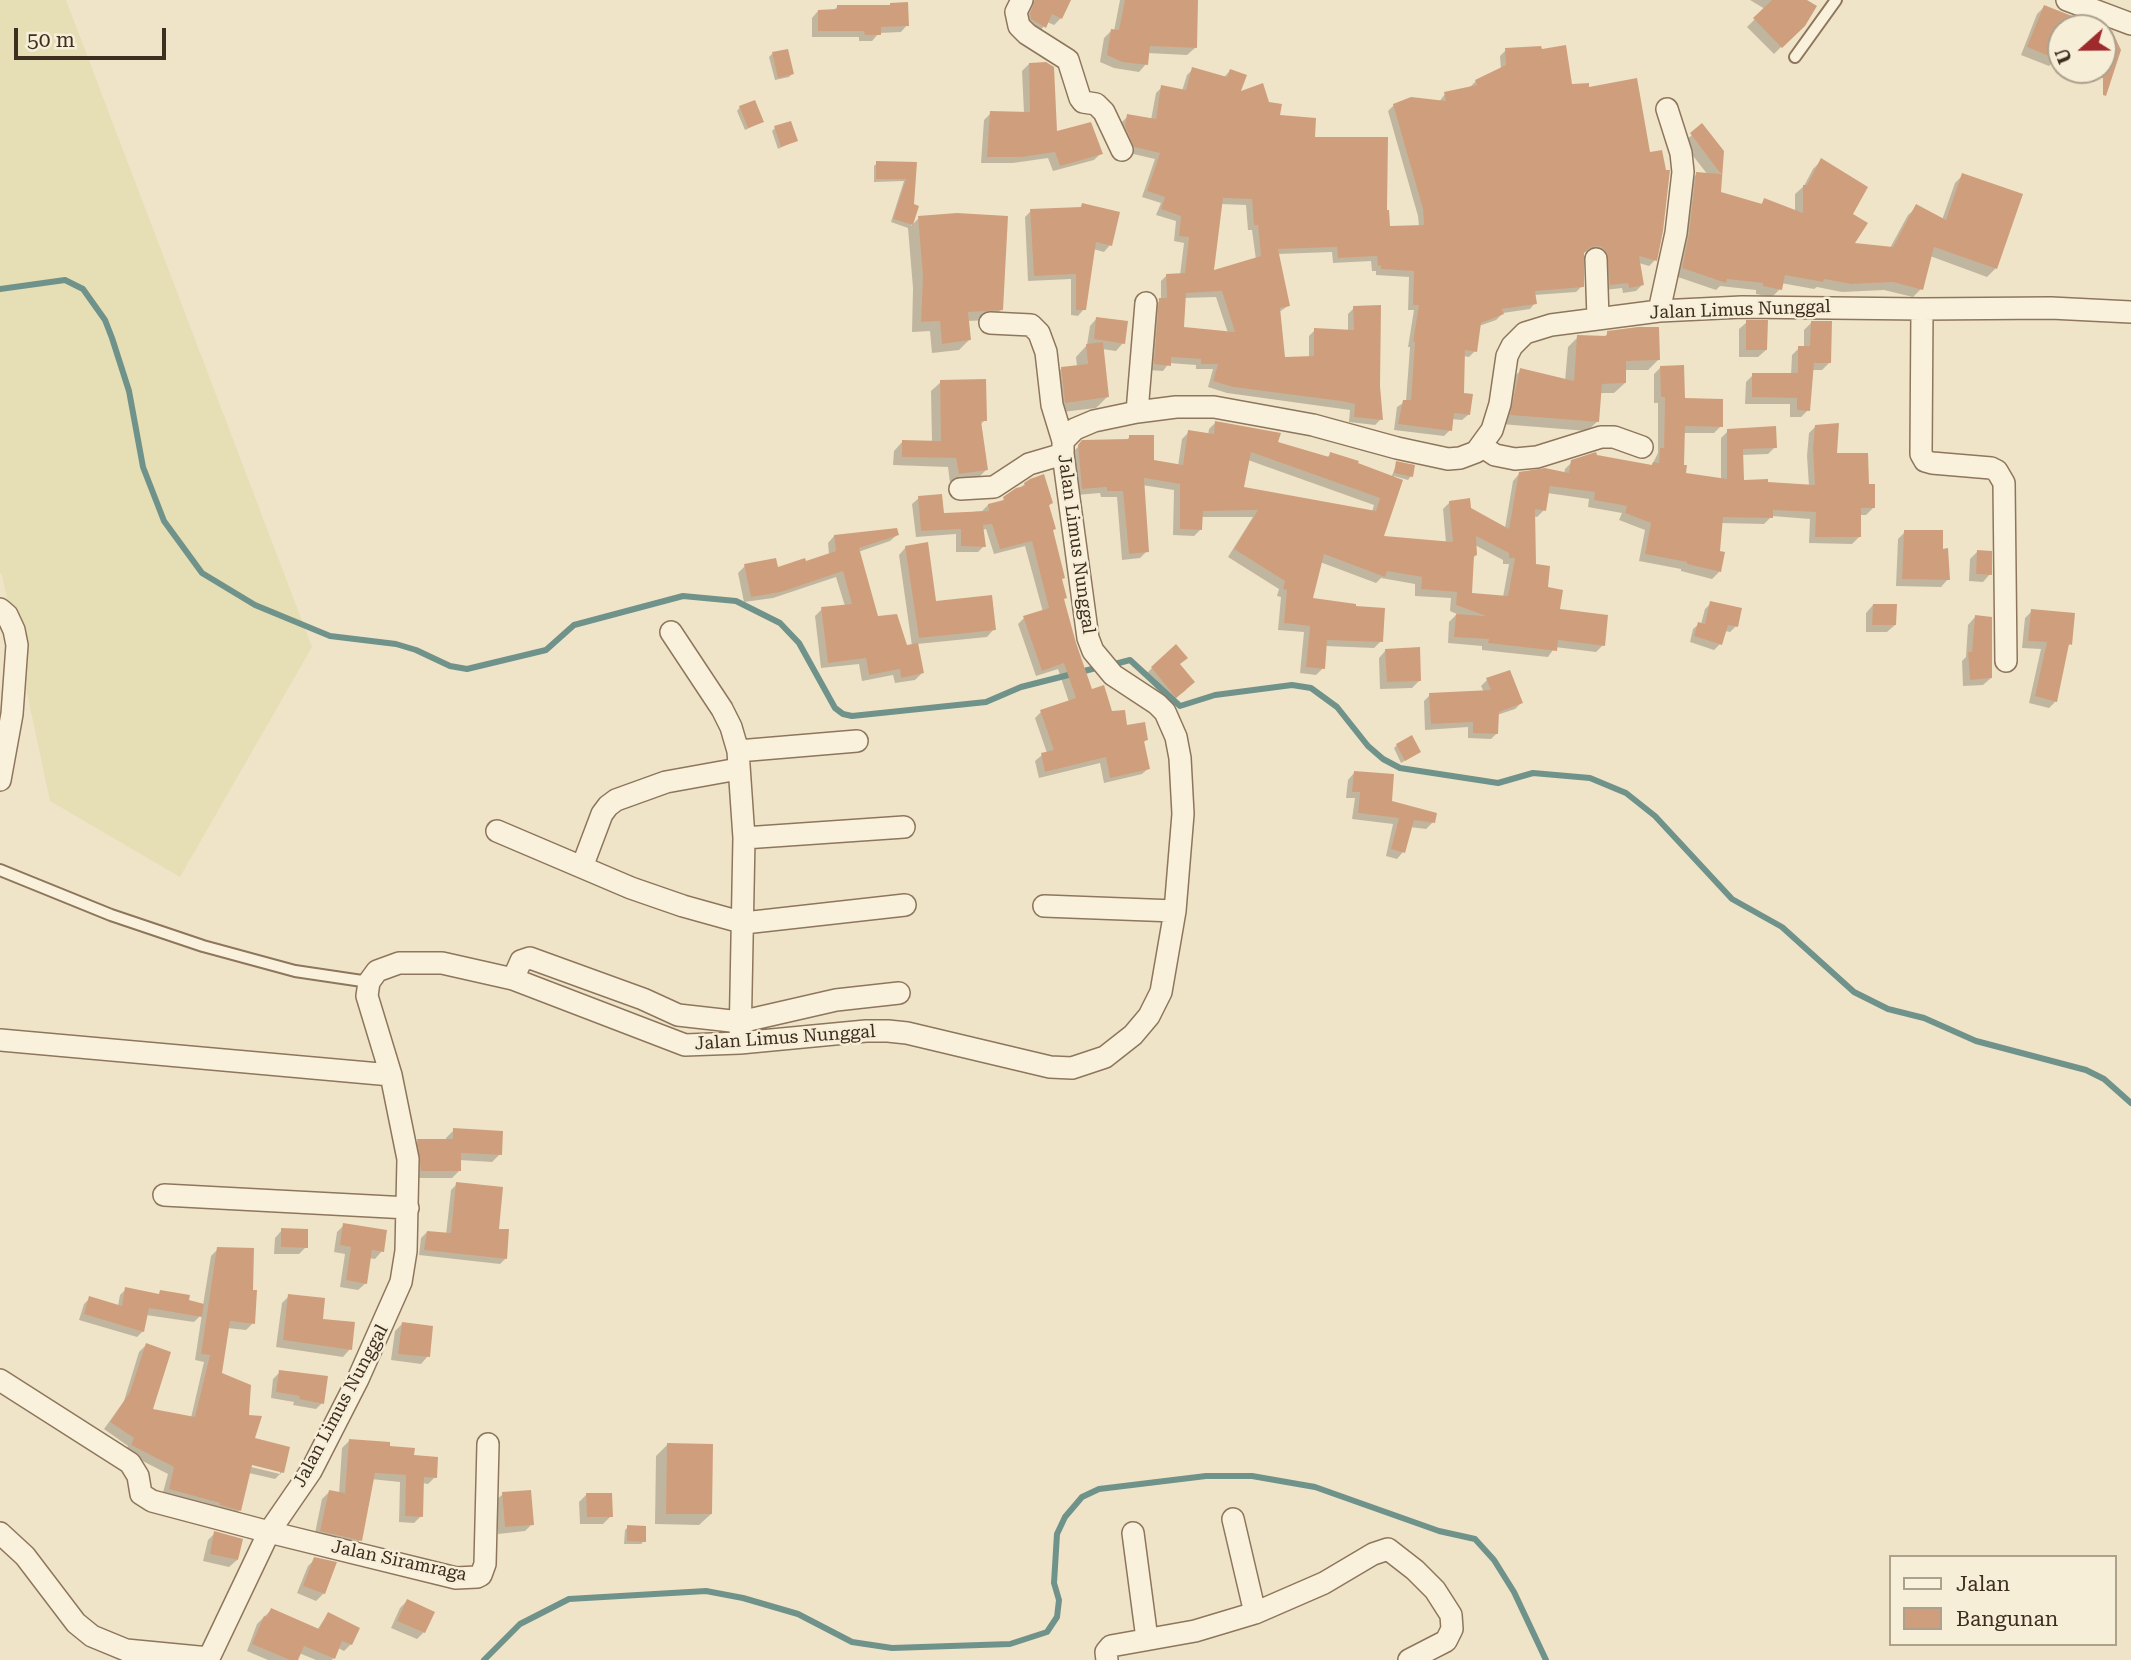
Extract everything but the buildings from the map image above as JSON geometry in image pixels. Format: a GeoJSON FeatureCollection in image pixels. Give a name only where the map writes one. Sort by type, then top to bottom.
{"type":"FeatureCollection","features":[{"type":"Feature","properties":{"kind":"street"},"geometry":{"type":"LineString","coordinates":[[1021,0],[1016,12],[1018,26],[1068,60],[1080,98],[1083,102],[1099,106],[1104,112],[1122,150]]}},
{"type":"Feature","properties":{"kind":"street"},"geometry":{"type":"LineString","coordinates":[[2067,0],[2131,24]]}},
{"type":"Feature","properties":{"kind":"street"},"geometry":{"type":"LineString","coordinates":[[1658,311],[1676,233],[1683,172],[1681,153],[1667,109]]}},
{"type":"Feature","properties":{"kind":"street"},"geometry":{"type":"LineString","coordinates":[[1596,259],[1598,318]]}},
{"type":"Feature","properties":{"kind":"street"},"geometry":{"type":"LineString","coordinates":[[1137,412],[1146,303]]}},
{"type":"Feature","properties":{"kind":"street","name":"Jalan Limus Nunggal"},"geometry":{"type":"LineString","coordinates":[[208,1659],[269,1532],[311,1471],[386,1319],[401,1282],[406,1251],[408,1159],[391,1075],[367,996],[369,982],[377,971],[399,963],[442,963],[513,979],[685,1045],[888,1031],[1049,1067],[1072,1068],[1092,1063],[1119,1048],[1149,1016],[1161,992],[1175,911],[1183,814],[1179,747],[1166,712],[1113,675],[1093,651],[1085,624],[1063,448],[1069,434],[1083,425],[1137,412],[1177,407],[1226,409],[1313,425],[1448,459],[1469,456],[1482,447],[1495,423],[1507,356],[1517,339],[1536,329],[1658,311],[1742,307],[2051,308],[2131,312]]}},
{"type":"Feature","properties":{"kind":"street"},"geometry":{"type":"LineString","coordinates":[[1922,309],[1921,454],[1924,461],[1991,468],[1997,471],[2004,482],[2006,661]]}},
{"type":"Feature","properties":{"kind":"street"},"geometry":{"type":"LineString","coordinates":[[960,489],[994,487],[1029,464],[1063,448],[1052,405],[1046,352],[1040,333],[1031,324],[990,323]]}},
{"type":"Feature","properties":{"kind":"street"},"geometry":{"type":"LineString","coordinates":[[1482,447],[1494,455],[1515,459],[1536,457],[1601,437],[1614,437],[1642,447]]}},
{"type":"Feature","properties":{"kind":"street"},"geometry":{"type":"LineString","coordinates":[[0,609],[7,615],[17,645],[12,714],[0,780]]}},
{"type":"Feature","properties":{"kind":"street"},"geometry":{"type":"LineString","coordinates":[[671,632],[722,709],[731,727],[738,760],[744,838],[740,1043]]}},
{"type":"Feature","properties":{"kind":"street"},"geometry":{"type":"LineString","coordinates":[[582,867],[602,814],[615,800],[738,760],[857,741]]}},
{"type":"Feature","properties":{"kind":"street"},"geometry":{"type":"LineString","coordinates":[[744,838],[904,827]]}},
{"type":"Feature","properties":{"kind":"street"},"geometry":{"type":"LineString","coordinates":[[497,831],[631,888],[744,923],[905,905]]}},
{"type":"Feature","properties":{"kind":"street"},"geometry":{"type":"LineString","coordinates":[[1044,906],[1175,911]]}},
{"type":"Feature","properties":{"kind":"street"},"geometry":{"type":"LineString","coordinates":[[513,979],[521,961],[530,958],[643,999],[678,1015],[740,1022],[836,1000],[899,993]]}},
{"type":"Feature","properties":{"kind":"street"},"geometry":{"type":"LineString","coordinates":[[0,1040],[391,1075]]}},
{"type":"Feature","properties":{"kind":"street"},"geometry":{"type":"LineString","coordinates":[[164,1195],[408,1208]]}},
{"type":"Feature","properties":{"kind":"street"},"geometry":{"type":"LineString","coordinates":[[0,1380],[130,1463],[136,1470],[139,1489],[146,1497],[269,1532]]}},
{"type":"Feature","properties":{"kind":"street","name":"Jalan Siramraga"},"geometry":{"type":"LineString","coordinates":[[269,1532],[456,1578],[477,1577],[481,1575],[485,1564],[488,1444]]}},
{"type":"Feature","properties":{"kind":"street"},"geometry":{"type":"LineString","coordinates":[[1233,1519],[1255,1613]]}},
{"type":"Feature","properties":{"kind":"street"},"geometry":{"type":"LineString","coordinates":[[0,1533],[24,1556],[76,1623],[92,1636],[125,1650],[208,1659]]}},
{"type":"Feature","properties":{"kind":"street"},"geometry":{"type":"LineString","coordinates":[[1133,1534],[1147,1639]]}},
{"type":"Feature","properties":{"kind":"street"},"geometry":{"type":"LineString","coordinates":[[1107,1660],[1106,1652],[1111,1646],[1195,1631],[1255,1613],[1324,1583],[1373,1554],[1388,1549],[1428,1583],[1451,1615],[1452,1629],[1446,1642],[1409,1660]]}},
{"type":"Feature","properties":{"kind":"lane"},"geometry":{"type":"LineString","coordinates":[[1795,57],[1836,0]]}},
{"type":"Feature","properties":{"kind":"lane"},"geometry":{"type":"LineString","coordinates":[[0,870],[111,915],[203,946],[295,971],[369,982]]}},
{"type":"Feature","properties":{"kind":"shaded area"},"geometry":{"type":"Polygon","coordinates":[[[0,0],[66,0],[312,647],[180,877],[50,801],[0,573],[0,0]]]}},
{"type":"Feature","properties":{"kind":"waterway"},"geometry":{"type":"LineString","coordinates":[[0,289],[65,280],[83,289],[105,320],[112,338],[129,391],[143,467],[164,521],[202,573],[255,605],[330,636],[396,644],[450,666],[467,669],[546,650],[574,625],[683,596],[736,601],[780,623],[799,643],[835,708],[852,716],[986,702],[1021,687],[1100,667]]}},
{"type":"Feature","properties":{"kind":"waterway"},"geometry":{"type":"LineString","coordinates":[[1111,665],[1130,660],[1180,706],[1215,695],[1292,685],[1311,688],[1337,707],[1368,746],[1383,759],[1400,768],[1498,783],[1533,773],[1590,778],[1626,793],[1655,816],[1732,899],[1782,927],[1854,992],[1888,1009],[1924,1018],[1976,1041],[2086,1070],[2104,1079],[2131,1103]]}},
{"type":"Feature","properties":{"kind":"waterway"},"geometry":{"type":"LineString","coordinates":[[484,1660],[520,1624],[569,1599],[706,1591],[743,1598],[798,1614],[852,1642],[892,1648],[1010,1644],[1047,1632],[1057,1617],[1059,1600],[1054,1583],[1057,1534],[1065,1517],[1082,1497],[1099,1489],[1206,1476],[1252,1476],[1315,1487],[1439,1531],[1475,1539],[1494,1560],[1514,1592],[1546,1660]]}}]}
